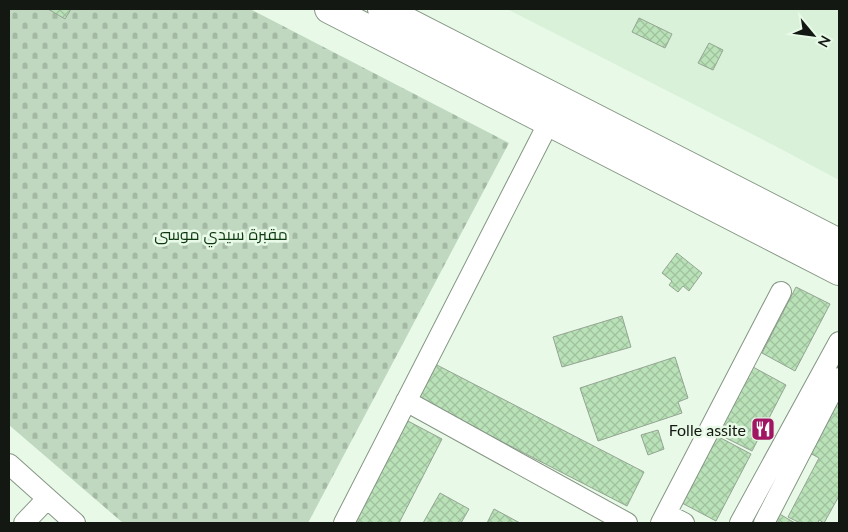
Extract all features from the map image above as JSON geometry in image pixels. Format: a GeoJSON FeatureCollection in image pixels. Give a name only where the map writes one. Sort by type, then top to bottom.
{"type":"FeatureCollection","features":[{"type":"Feature","properties":{"kind":"highway"},"geometry":{"type":"LineString","coordinates":[[329,9],[839,271]]}},
{"type":"Feature","properties":{"kind":"highway"},"geometry":{"type":"LineString","coordinates":[[382,9],[839,243]]}},
{"type":"Feature","properties":{"kind":"street"},"geometry":{"type":"LineString","coordinates":[[344,523],[549,122]]}},
{"type":"Feature","properties":{"kind":"street"},"geometry":{"type":"LineString","coordinates":[[684,523],[664,519],[781,292]]}},
{"type":"Feature","properties":{"kind":"street"},"geometry":{"type":"LineString","coordinates":[[740,523],[839,342]]}},
{"type":"Feature","properties":{"kind":"street"},"geometry":{"type":"LineString","coordinates":[[764,523],[839,378]]}},
{"type":"Feature","properties":{"kind":"street"},"geometry":{"type":"LineString","coordinates":[[406,401],[627,523]]}},
{"type":"Feature","properties":{"kind":"street"},"geometry":{"type":"LineString","coordinates":[[9,464],[75,523]]}},
{"type":"Feature","properties":{"kind":"street"},"geometry":{"type":"LineString","coordinates":[[24,523],[47,499]]}},
{"type":"Feature","properties":{"kind":"shaded area"},"geometry":{"type":"Polygon","coordinates":[[[507,9],[839,9],[839,180],[777,147],[507,9]]]}},
{"type":"Feature","properties":{"kind":"green space","name":"مقبرة سيدي موسى"},"geometry":{"type":"Polygon","coordinates":[[[9,9],[250,9],[509,143],[308,523],[123,523],[9,425],[9,9]]]}},
{"type":"Feature","properties":{"kind":"building"},"geometry":{"type":"Polygon","coordinates":[[[48,9],[71,9],[65,19],[48,9]]]}},
{"type":"Feature","properties":{"kind":"building"},"geometry":{"type":"Polygon","coordinates":[[[639,18],[672,34],[665,48],[632,32],[639,18]]]}},
{"type":"Feature","properties":{"kind":"building"},"geometry":{"type":"Polygon","coordinates":[[[709,43],[723,50],[713,70],[698,63],[709,43]]]}},
{"type":"Feature","properties":{"kind":"building"},"geometry":{"type":"Polygon","coordinates":[[[677,253],[702,273],[689,291],[683,286],[678,292],[669,285],[672,281],[662,273],[677,253]]]}},
{"type":"Feature","properties":{"kind":"building"},"geometry":{"type":"Polygon","coordinates":[[[796,287],[830,304],[795,371],[762,353],[796,287]]]}},
{"type":"Feature","properties":{"kind":"building"},"geometry":{"type":"Polygon","coordinates":[[[622,316],[631,347],[562,367],[553,337],[622,316]]]}},
{"type":"Feature","properties":{"kind":"building"},"geometry":{"type":"Polygon","coordinates":[[[675,357],[688,398],[678,402],[682,413],[598,441],[580,388],[675,357]]]}},
{"type":"Feature","properties":{"kind":"building"},"geometry":{"type":"Polygon","coordinates":[[[435,364],[644,472],[627,506],[417,398],[435,364]]]}},
{"type":"Feature","properties":{"kind":"building"},"geometry":{"type":"Polygon","coordinates":[[[753,367],[786,385],[752,451],[718,434],[753,367]]]}},
{"type":"Feature","properties":{"kind":"building"},"geometry":{"type":"Polygon","coordinates":[[[836,399],[839,400],[839,496],[824,523],[819,520],[818,523],[800,523],[788,517],[819,458],[808,452],[836,399]]]}},
{"type":"Feature","properties":{"kind":"building"},"geometry":{"type":"Polygon","coordinates":[[[406,420],[442,439],[399,523],[352,523],[406,420]]]}},
{"type":"Feature","properties":{"kind":"building"},"geometry":{"type":"Polygon","coordinates":[[[658,430],[664,449],[648,455],[641,435],[658,430]]]}},
{"type":"Feature","properties":{"kind":"building"},"geometry":{"type":"Polygon","coordinates":[[[717,436],[751,454],[716,521],[682,503],[717,436]]]}},
{"type":"Feature","properties":{"kind":"building"},"geometry":{"type":"Polygon","coordinates":[[[440,493],[469,509],[461,523],[423,523],[440,493]]]}},
{"type":"Feature","properties":{"kind":"building"},"geometry":{"type":"Polygon","coordinates":[[[494,509],[520,523],[487,523],[494,509]]]}},
{"type":"Feature","properties":{"kind":"building"},"geometry":{"type":"Polygon","coordinates":[[[778,513],[795,523],[772,523],[778,513]]]}},
{"type":"Feature","properties":{"kind":"place","name":"Folle assite"},"geometry":{"type":"Point","coordinates":[763,429]}}]}
